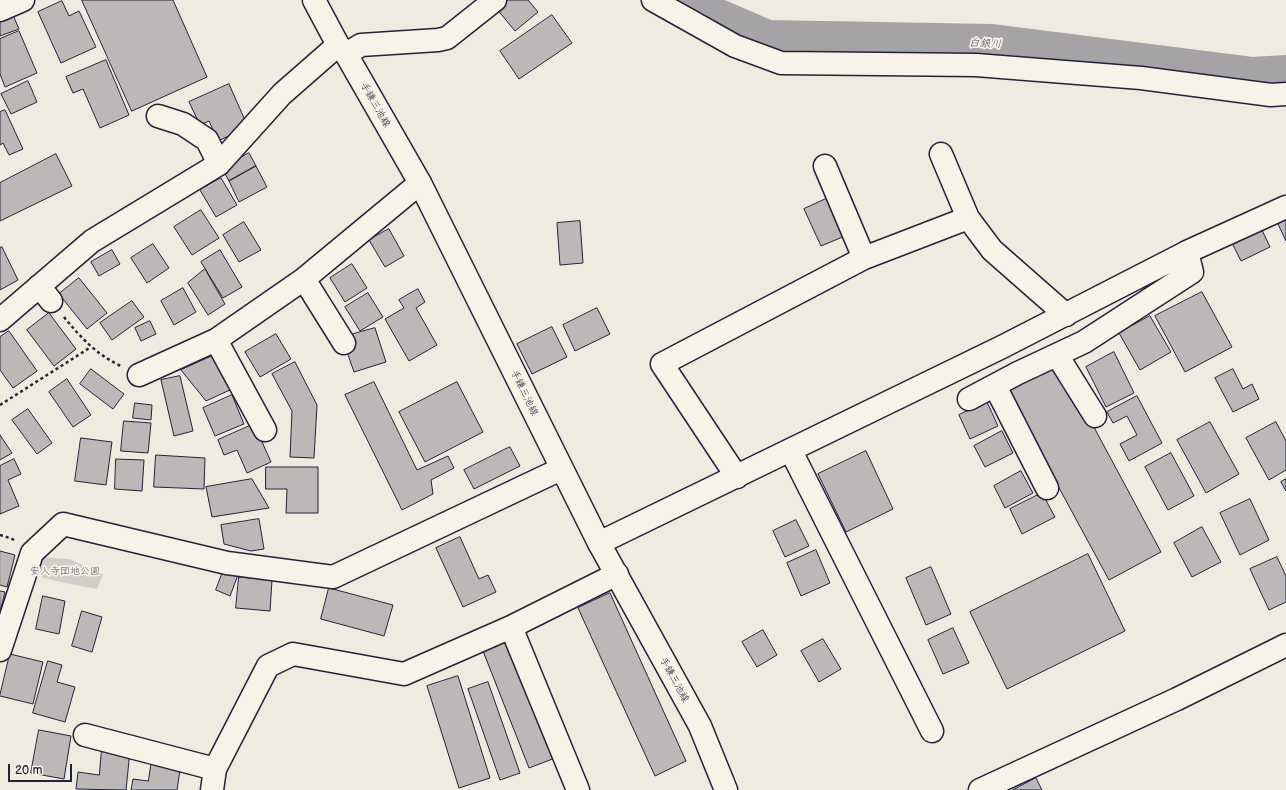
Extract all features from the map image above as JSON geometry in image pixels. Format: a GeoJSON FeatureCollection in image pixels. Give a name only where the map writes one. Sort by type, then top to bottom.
{"type":"FeatureCollection","features":[{"type":"Feature","properties":{"kind":"street"},"geometry":{"type":"LineString","coordinates":[[0,10],[23,0]]}},
{"type":"Feature","properties":{"kind":"street","name":"手鎌三池線"},"geometry":{"type":"LineString","coordinates":[[314,0],[420,183],[599,543],[700,726],[726,790]]}},
{"type":"Feature","properties":{"kind":"street"},"geometry":{"type":"LineString","coordinates":[[0,320],[45,293],[92,241],[219,164],[282,94],[342,50],[361,45],[438,40],[447,38],[495,0]]}},
{"type":"Feature","properties":{"kind":"street"},"geometry":{"type":"LineString","coordinates":[[653,0],[735,46],[781,63],[976,65],[1141,78],[1271,95],[1286,94]]}},
{"type":"Feature","properties":{"kind":"street"},"geometry":{"type":"LineString","coordinates":[[158,116],[183,124],[206,140],[219,164]]}},
{"type":"Feature","properties":{"kind":"street"},"geometry":{"type":"LineString","coordinates":[[941,154],[968,218],[992,250],[1066,315]]}},
{"type":"Feature","properties":{"kind":"street"},"geometry":{"type":"LineString","coordinates":[[825,166],[864,258]]}},
{"type":"Feature","properties":{"kind":"street"},"geometry":{"type":"LineString","coordinates":[[140,375],[216,340],[304,279],[420,183]]}},
{"type":"Feature","properties":{"kind":"street"},"geometry":{"type":"LineString","coordinates":[[599,543],[791,451],[1002,347],[1187,252],[1286,207]]}},
{"type":"Feature","properties":{"kind":"street"},"geometry":{"type":"LineString","coordinates":[[737,477],[662,364],[864,258],[968,218]]}},
{"type":"Feature","properties":{"kind":"street"},"geometry":{"type":"LineString","coordinates":[[969,399],[1018,373],[1084,342],[1192,272],[1187,252]]}},
{"type":"Feature","properties":{"kind":"street"},"geometry":{"type":"LineString","coordinates":[[304,279],[344,344]]}},
{"type":"Feature","properties":{"kind":"street"},"geometry":{"type":"LineString","coordinates":[[216,340],[265,430]]}},
{"type":"Feature","properties":{"kind":"street"},"geometry":{"type":"LineString","coordinates":[[1002,347],[1018,373]]}},
{"type":"Feature","properties":{"kind":"street"},"geometry":{"type":"LineString","coordinates":[[1057,355],[1095,416]]}},
{"type":"Feature","properties":{"kind":"street"},"geometry":{"type":"LineString","coordinates":[[994,386],[1047,488]]}},
{"type":"Feature","properties":{"kind":"street"},"geometry":{"type":"LineString","coordinates":[[791,451],[932,731]]}},
{"type":"Feature","properties":{"kind":"street"},"geometry":{"type":"LineString","coordinates":[[0,650],[32,553],[63,524],[227,564],[333,577],[561,469]]}},
{"type":"Feature","properties":{"kind":"street"},"geometry":{"type":"LineString","coordinates":[[212,790],[215,768],[268,666],[293,654],[404,674],[511,627],[617,574]]}},
{"type":"Feature","properties":{"kind":"street"},"geometry":{"type":"LineString","coordinates":[[511,627],[578,790]]}},
{"type":"Feature","properties":{"kind":"street"},"geometry":{"type":"LineString","coordinates":[[980,790],[1178,698],[1286,645]]}},
{"type":"Feature","properties":{"kind":"street"},"geometry":{"type":"LineString","coordinates":[[85,735],[215,768]]}},
{"type":"Feature","properties":{"kind":"path"},"geometry":{"type":"LineString","coordinates":[[45,293],[80,338],[107,360],[140,375]]}},
{"type":"Feature","properties":{"kind":"path"},"geometry":{"type":"LineString","coordinates":[[0,405],[91,347]]}},
{"type":"Feature","properties":{"kind":"green space","name":"安入寺団地公園"},"geometry":{"type":"Polygon","coordinates":[[[39,557],[69,559],[103,574],[97,589],[32,575],[39,557]]]}},
{"type":"Feature","properties":{"kind":"building"},"geometry":{"type":"Polygon","coordinates":[[[82,0],[173,0],[207,77],[132,111],[82,0]]]}},
{"type":"Feature","properties":{"kind":"building"},"geometry":{"type":"Polygon","coordinates":[[[495,0],[528,0],[538,12],[515,31],[491,2],[495,0]]]}},
{"type":"Feature","properties":{"kind":"building"},"geometry":{"type":"Polygon","coordinates":[[[62,1],[69,16],[79,11],[96,47],[61,63],[38,12],[62,1]]]}},
{"type":"Feature","properties":{"kind":"building"},"geometry":{"type":"Polygon","coordinates":[[[13,15],[19,29],[0,36],[0,20],[13,15]]]}},
{"type":"Feature","properties":{"kind":"building"},"geometry":{"type":"Polygon","coordinates":[[[552,15],[572,43],[519,79],[500,51],[552,15]]]}},
{"type":"Feature","properties":{"kind":"building"},"geometry":{"type":"Polygon","coordinates":[[[19,31],[37,73],[5,87],[0,74],[0,39],[19,31]]]}},
{"type":"Feature","properties":{"kind":"building"},"geometry":{"type":"Polygon","coordinates":[[[106,60],[129,115],[100,128],[83,89],[73,93],[66,77],[106,60]]]}},
{"type":"Feature","properties":{"kind":"building"},"geometry":{"type":"Polygon","coordinates":[[[28,81],[37,102],[11,114],[1,94],[28,81]]]}},
{"type":"Feature","properties":{"kind":"building"},"geometry":{"type":"Polygon","coordinates":[[[229,84],[248,127],[218,141],[209,121],[200,125],[189,102],[229,84]]]}},
{"type":"Feature","properties":{"kind":"building"},"geometry":{"type":"Polygon","coordinates":[[[5,110],[23,149],[9,155],[3,143],[0,145],[0,112],[5,110]]]}},
{"type":"Feature","properties":{"kind":"building"},"geometry":{"type":"Polygon","coordinates":[[[249,153],[256,166],[229,181],[222,168],[249,153]]]}},
{"type":"Feature","properties":{"kind":"building"},"geometry":{"type":"Polygon","coordinates":[[[56,154],[72,186],[0,221],[0,183],[56,154]]]}},
{"type":"Feature","properties":{"kind":"building"},"geometry":{"type":"Polygon","coordinates":[[[256,166],[267,187],[239,202],[229,181],[256,166]]]}},
{"type":"Feature","properties":{"kind":"building"},"geometry":{"type":"Polygon","coordinates":[[[221,178],[237,205],[216,217],[200,190],[221,178]]]}},
{"type":"Feature","properties":{"kind":"building"},"geometry":{"type":"Polygon","coordinates":[[[828,198],[845,236],[821,246],[804,209],[828,198]]]}},
{"type":"Feature","properties":{"kind":"building"},"geometry":{"type":"Polygon","coordinates":[[[201,210],[219,238],[192,255],[174,227],[201,210]]]}},
{"type":"Feature","properties":{"kind":"building"},"geometry":{"type":"Polygon","coordinates":[[[1286,218],[1286,241],[1277,222],[1286,218]]]}},
{"type":"Feature","properties":{"kind":"building"},"geometry":{"type":"Polygon","coordinates":[[[580,221],[583,263],[560,265],[557,223],[580,221]]]}},
{"type":"Feature","properties":{"kind":"building"},"geometry":{"type":"Polygon","coordinates":[[[244,222],[261,250],[239,262],[223,235],[244,222]]]}},
{"type":"Feature","properties":{"kind":"building"},"geometry":{"type":"Polygon","coordinates":[[[1261,228],[1270,247],[1241,261],[1232,243],[1261,228]]]}},
{"type":"Feature","properties":{"kind":"building"},"geometry":{"type":"Polygon","coordinates":[[[389,229],[404,256],[385,267],[369,240],[389,229]]]}},
{"type":"Feature","properties":{"kind":"building"},"geometry":{"type":"Polygon","coordinates":[[[153,244],[169,268],[147,283],[131,258],[153,244]]]}},
{"type":"Feature","properties":{"kind":"building"},"geometry":{"type":"Polygon","coordinates":[[[2,247],[18,280],[0,290],[0,248],[2,247]]]}},
{"type":"Feature","properties":{"kind":"building"},"geometry":{"type":"Polygon","coordinates":[[[112,250],[120,264],[99,276],[91,262],[112,250]]]}},
{"type":"Feature","properties":{"kind":"building"},"geometry":{"type":"Polygon","coordinates":[[[220,250],[242,287],[223,298],[201,262],[220,250]]]}},
{"type":"Feature","properties":{"kind":"building"},"geometry":{"type":"Polygon","coordinates":[[[352,264],[367,288],[345,302],[330,278],[352,264]]]}},
{"type":"Feature","properties":{"kind":"building"},"geometry":{"type":"Polygon","coordinates":[[[205,269],[225,304],[208,315],[188,283],[205,269]]]}},
{"type":"Feature","properties":{"kind":"building"},"geometry":{"type":"Polygon","coordinates":[[[79,278],[107,313],[87,329],[59,294],[79,278]]]}},
{"type":"Feature","properties":{"kind":"building"},"geometry":{"type":"Polygon","coordinates":[[[183,288],[196,312],[174,325],[161,301],[183,288]]]}},
{"type":"Feature","properties":{"kind":"building"},"geometry":{"type":"Polygon","coordinates":[[[418,289],[425,302],[416,308],[437,345],[409,361],[385,319],[404,308],[399,300],[418,289]]]}},
{"type":"Feature","properties":{"kind":"building"},"geometry":{"type":"Polygon","coordinates":[[[1202,292],[1232,347],[1185,372],[1155,316],[1202,292]]]}},
{"type":"Feature","properties":{"kind":"building"},"geometry":{"type":"Polygon","coordinates":[[[368,293],[383,317],[360,331],[345,307],[368,293]]]}},
{"type":"Feature","properties":{"kind":"building"},"geometry":{"type":"Polygon","coordinates":[[[132,301],[144,317],[112,340],[100,323],[132,301]]]}},
{"type":"Feature","properties":{"kind":"building"},"geometry":{"type":"Polygon","coordinates":[[[597,308],[610,334],[575,351],[563,325],[597,308]]]}},
{"type":"Feature","properties":{"kind":"building"},"geometry":{"type":"Polygon","coordinates":[[[49,313],[76,349],[54,366],[27,330],[49,313]]]}},
{"type":"Feature","properties":{"kind":"building"},"geometry":{"type":"Polygon","coordinates":[[[1150,316],[1171,352],[1140,370],[1119,333],[1150,316]]]}},
{"type":"Feature","properties":{"kind":"building"},"geometry":{"type":"Polygon","coordinates":[[[150,321],[156,334],[141,341],[135,328],[150,321]]]}},
{"type":"Feature","properties":{"kind":"building"},"geometry":{"type":"Polygon","coordinates":[[[552,327],[567,357],[532,374],[517,344],[552,327]]]}},
{"type":"Feature","properties":{"kind":"building"},"geometry":{"type":"Polygon","coordinates":[[[375,328],[386,362],[354,372],[347,352],[355,349],[350,335],[375,328]]]}},
{"type":"Feature","properties":{"kind":"building"},"geometry":{"type":"Polygon","coordinates":[[[9,331],[37,371],[13,388],[0,370],[0,337],[9,331]]]}},
{"type":"Feature","properties":{"kind":"building"},"geometry":{"type":"Polygon","coordinates":[[[276,334],[291,359],[260,377],[245,352],[276,334]]]}},
{"type":"Feature","properties":{"kind":"building"},"geometry":{"type":"Polygon","coordinates":[[[1114,352],[1134,393],[1106,407],[1086,367],[1114,352]]]}},
{"type":"Feature","properties":{"kind":"building"},"geometry":{"type":"Polygon","coordinates":[[[217,354],[232,389],[206,401],[181,370],[217,354]]]}},
{"type":"Feature","properties":{"kind":"building"},"geometry":{"type":"Polygon","coordinates":[[[295,362],[317,405],[314,458],[290,457],[292,411],[272,374],[295,362]]]}},
{"type":"Feature","properties":{"kind":"building"},"geometry":{"type":"Polygon","coordinates":[[[1060,364],[1161,552],[1109,580],[1007,392],[1060,364]]]}},
{"type":"Feature","properties":{"kind":"building"},"geometry":{"type":"Polygon","coordinates":[[[91,369],[124,394],[113,409],[80,384],[91,369]]]}},
{"type":"Feature","properties":{"kind":"building"},"geometry":{"type":"Polygon","coordinates":[[[1233,369],[1243,389],[1252,384],[1259,399],[1233,412],[1215,378],[1233,369]]]}},
{"type":"Feature","properties":{"kind":"building"},"geometry":{"type":"Polygon","coordinates":[[[180,376],[193,431],[174,436],[161,380],[180,376]]]}},
{"type":"Feature","properties":{"kind":"building"},"geometry":{"type":"Polygon","coordinates":[[[67,379],[91,415],[73,427],[49,392],[67,379]]]}},
{"type":"Feature","properties":{"kind":"building"},"geometry":{"type":"Polygon","coordinates":[[[374,382],[417,470],[448,456],[454,468],[431,480],[433,494],[402,510],[345,395],[374,382]]]}},
{"type":"Feature","properties":{"kind":"building"},"geometry":{"type":"Polygon","coordinates":[[[457,382],[483,432],[425,462],[399,412],[457,382]]]}},
{"type":"Feature","properties":{"kind":"building"},"geometry":{"type":"Polygon","coordinates":[[[232,395],[244,424],[215,436],[203,408],[232,395]]]}},
{"type":"Feature","properties":{"kind":"building"},"geometry":{"type":"Polygon","coordinates":[[[1137,396],[1162,443],[1129,461],[1120,444],[1137,435],[1127,416],[1113,423],[1107,412],[1137,396]]]}},
{"type":"Feature","properties":{"kind":"building"},"geometry":{"type":"Polygon","coordinates":[[[987,402],[998,426],[970,439],[959,415],[987,402]]]}},
{"type":"Feature","properties":{"kind":"building"},"geometry":{"type":"Polygon","coordinates":[[[135,403],[152,405],[151,420],[133,418],[135,403]]]}},
{"type":"Feature","properties":{"kind":"building"},"geometry":{"type":"Polygon","coordinates":[[[28,409],[52,443],[37,454],[12,420],[28,409]]]}},
{"type":"Feature","properties":{"kind":"building"},"geometry":{"type":"Polygon","coordinates":[[[124,421],[151,423],[148,453],[121,451],[124,421]]]}},
{"type":"Feature","properties":{"kind":"building"},"geometry":{"type":"Polygon","coordinates":[[[1210,422],[1239,474],[1206,493],[1177,440],[1210,422]]]}},
{"type":"Feature","properties":{"kind":"building"},"geometry":{"type":"Polygon","coordinates":[[[1276,422],[1286,441],[1286,470],[1269,480],[1246,438],[1276,422]]]}},
{"type":"Feature","properties":{"kind":"building"},"geometry":{"type":"Polygon","coordinates":[[[254,424],[271,462],[247,473],[237,450],[224,455],[218,440],[254,424]]]}},
{"type":"Feature","properties":{"kind":"building"},"geometry":{"type":"Polygon","coordinates":[[[1002,431],[1013,453],[985,467],[974,446],[1002,431]]]}},
{"type":"Feature","properties":{"kind":"building"},"geometry":{"type":"Polygon","coordinates":[[[0,435],[12,453],[0,460],[0,435]]]}},
{"type":"Feature","properties":{"kind":"building"},"geometry":{"type":"Polygon","coordinates":[[[81,438],[112,442],[106,485],[75,481],[81,438]]]}},
{"type":"Feature","properties":{"kind":"building"},"geometry":{"type":"Polygon","coordinates":[[[510,447],[520,466],[474,489],[464,470],[510,447]]]}},
{"type":"Feature","properties":{"kind":"building"},"geometry":{"type":"Polygon","coordinates":[[[866,451],[893,509],[846,532],[818,474],[866,451]]]}},
{"type":"Feature","properties":{"kind":"building"},"geometry":{"type":"Polygon","coordinates":[[[1171,453],[1194,496],[1168,510],[1145,467],[1171,453]]]}},
{"type":"Feature","properties":{"kind":"building"},"geometry":{"type":"Polygon","coordinates":[[[156,455],[205,458],[204,489],[154,487],[156,455]]]}},
{"type":"Feature","properties":{"kind":"building"},"geometry":{"type":"Polygon","coordinates":[[[14,459],[21,474],[8,480],[19,506],[0,514],[0,466],[14,459]]]}},
{"type":"Feature","properties":{"kind":"building"},"geometry":{"type":"Polygon","coordinates":[[[116,459],[144,460],[142,491],[115,489],[116,459]]]}},
{"type":"Feature","properties":{"kind":"building"},"geometry":{"type":"Polygon","coordinates":[[[266,467],[318,467],[318,513],[286,513],[287,489],[266,489],[266,467]]]}},
{"type":"Feature","properties":{"kind":"building"},"geometry":{"type":"Polygon","coordinates":[[[1021,471],[1033,493],[1005,508],[994,486],[1021,471]]]}},
{"type":"Feature","properties":{"kind":"building"},"geometry":{"type":"Polygon","coordinates":[[[252,479],[269,508],[212,517],[206,487],[252,479]]]}},
{"type":"Feature","properties":{"kind":"building"},"geometry":{"type":"Polygon","coordinates":[[[1286,479],[1286,491],[1281,482],[1286,479]]]}},
{"type":"Feature","properties":{"kind":"building"},"geometry":{"type":"Polygon","coordinates":[[[1042,493],[1055,517],[1022,534],[1010,509],[1042,493]]]}},
{"type":"Feature","properties":{"kind":"building"},"geometry":{"type":"Polygon","coordinates":[[[1250,499],[1269,540],[1240,555],[1220,513],[1250,499]]]}},
{"type":"Feature","properties":{"kind":"building"},"geometry":{"type":"Polygon","coordinates":[[[259,519],[264,549],[251,551],[224,544],[221,525],[259,519]]]}},
{"type":"Feature","properties":{"kind":"building"},"geometry":{"type":"Polygon","coordinates":[[[796,520],[809,546],[785,557],[773,531],[796,520]]]}},
{"type":"Feature","properties":{"kind":"building"},"geometry":{"type":"Polygon","coordinates":[[[1202,527],[1221,562],[1192,577],[1174,543],[1202,527]]]}},
{"type":"Feature","properties":{"kind":"building"},"geometry":{"type":"Polygon","coordinates":[[[460,537],[479,579],[488,575],[496,592],[463,607],[436,548],[460,537]]]}},
{"type":"Feature","properties":{"kind":"building"},"geometry":{"type":"Polygon","coordinates":[[[816,550],[830,583],[801,596],[787,563],[816,550]]]}},
{"type":"Feature","properties":{"kind":"building"},"geometry":{"type":"Polygon","coordinates":[[[0,551],[15,555],[7,587],[0,585],[0,551]]]}},
{"type":"Feature","properties":{"kind":"building"},"geometry":{"type":"Polygon","coordinates":[[[1088,554],[1125,631],[1007,689],[970,612],[1088,554]]]}},
{"type":"Feature","properties":{"kind":"building"},"geometry":{"type":"Polygon","coordinates":[[[1277,557],[1286,576],[1286,602],[1269,610],[1250,569],[1277,557]]]}},
{"type":"Feature","properties":{"kind":"building"},"geometry":{"type":"Polygon","coordinates":[[[931,567],[951,614],[926,625],[906,578],[931,567]]]}},
{"type":"Feature","properties":{"kind":"building"},"geometry":{"type":"Polygon","coordinates":[[[224,569],[238,575],[230,596],[216,590],[224,569]]]}},
{"type":"Feature","properties":{"kind":"building"},"geometry":{"type":"Polygon","coordinates":[[[239,577],[272,580],[270,611],[236,608],[239,577]]]}},
{"type":"Feature","properties":{"kind":"building"},"geometry":{"type":"Polygon","coordinates":[[[329,588],[393,605],[384,636],[321,619],[329,588]]]}},
{"type":"Feature","properties":{"kind":"building"},"geometry":{"type":"Polygon","coordinates":[[[0,591],[5,592],[0,612],[0,591]]]}},
{"type":"Feature","properties":{"kind":"building"},"geometry":{"type":"Polygon","coordinates":[[[610,593],[686,761],[655,776],[578,608],[610,593]]]}},
{"type":"Feature","properties":{"kind":"building"},"geometry":{"type":"Polygon","coordinates":[[[43,596],[65,601],[59,634],[36,629],[43,596]]]}},
{"type":"Feature","properties":{"kind":"building"},"geometry":{"type":"Polygon","coordinates":[[[82,611],[102,617],[92,652],[72,646],[82,611]]]}},
{"type":"Feature","properties":{"kind":"building"},"geometry":{"type":"Polygon","coordinates":[[[953,628],[969,663],[943,674],[928,640],[953,628]]]}},
{"type":"Feature","properties":{"kind":"building"},"geometry":{"type":"Polygon","coordinates":[[[763,630],[777,655],[757,667],[742,642],[763,630]]]}},
{"type":"Feature","properties":{"kind":"building"},"geometry":{"type":"Polygon","coordinates":[[[823,639],[841,669],[819,682],[801,651],[823,639]]]}},
{"type":"Feature","properties":{"kind":"building"},"geometry":{"type":"Polygon","coordinates":[[[508,641],[555,758],[529,768],[483,651],[508,641]]]}},
{"type":"Feature","properties":{"kind":"building"},"geometry":{"type":"Polygon","coordinates":[[[10,654],[43,662],[33,704],[0,696],[10,654]]]}},
{"type":"Feature","properties":{"kind":"building"},"geometry":{"type":"Polygon","coordinates":[[[48,661],[62,665],[57,682],[75,687],[65,722],[33,713],[48,661]]]}},
{"type":"Feature","properties":{"kind":"building"},"geometry":{"type":"Polygon","coordinates":[[[458,676],[490,778],[459,788],[427,686],[458,676]]]}},
{"type":"Feature","properties":{"kind":"building"},"geometry":{"type":"Polygon","coordinates":[[[488,682],[520,773],[500,780],[468,689],[488,682]]]}},
{"type":"Feature","properties":{"kind":"building"},"geometry":{"type":"Polygon","coordinates":[[[39,730],[71,736],[64,779],[31,773],[39,730]]]}},
{"type":"Feature","properties":{"kind":"building"},"geometry":{"type":"Polygon","coordinates":[[[102,748],[130,751],[126,790],[76,789],[78,772],[99,775],[102,748]]]}},
{"type":"Feature","properties":{"kind":"building"},"geometry":{"type":"Polygon","coordinates":[[[152,760],[180,770],[177,790],[131,790],[133,779],[148,781],[152,760]]]}},
{"type":"Feature","properties":{"kind":"building"},"geometry":{"type":"Polygon","coordinates":[[[1036,778],[1042,790],[1013,790],[1036,778]]]}},
{"type":"Feature","properties":{"kind":"waterway","name":"白銀川"},"geometry":{"type":"LineString","coordinates":[[692,0],[714,16],[767,39],[992,43],[1253,76],[1286,74]]}}]}
